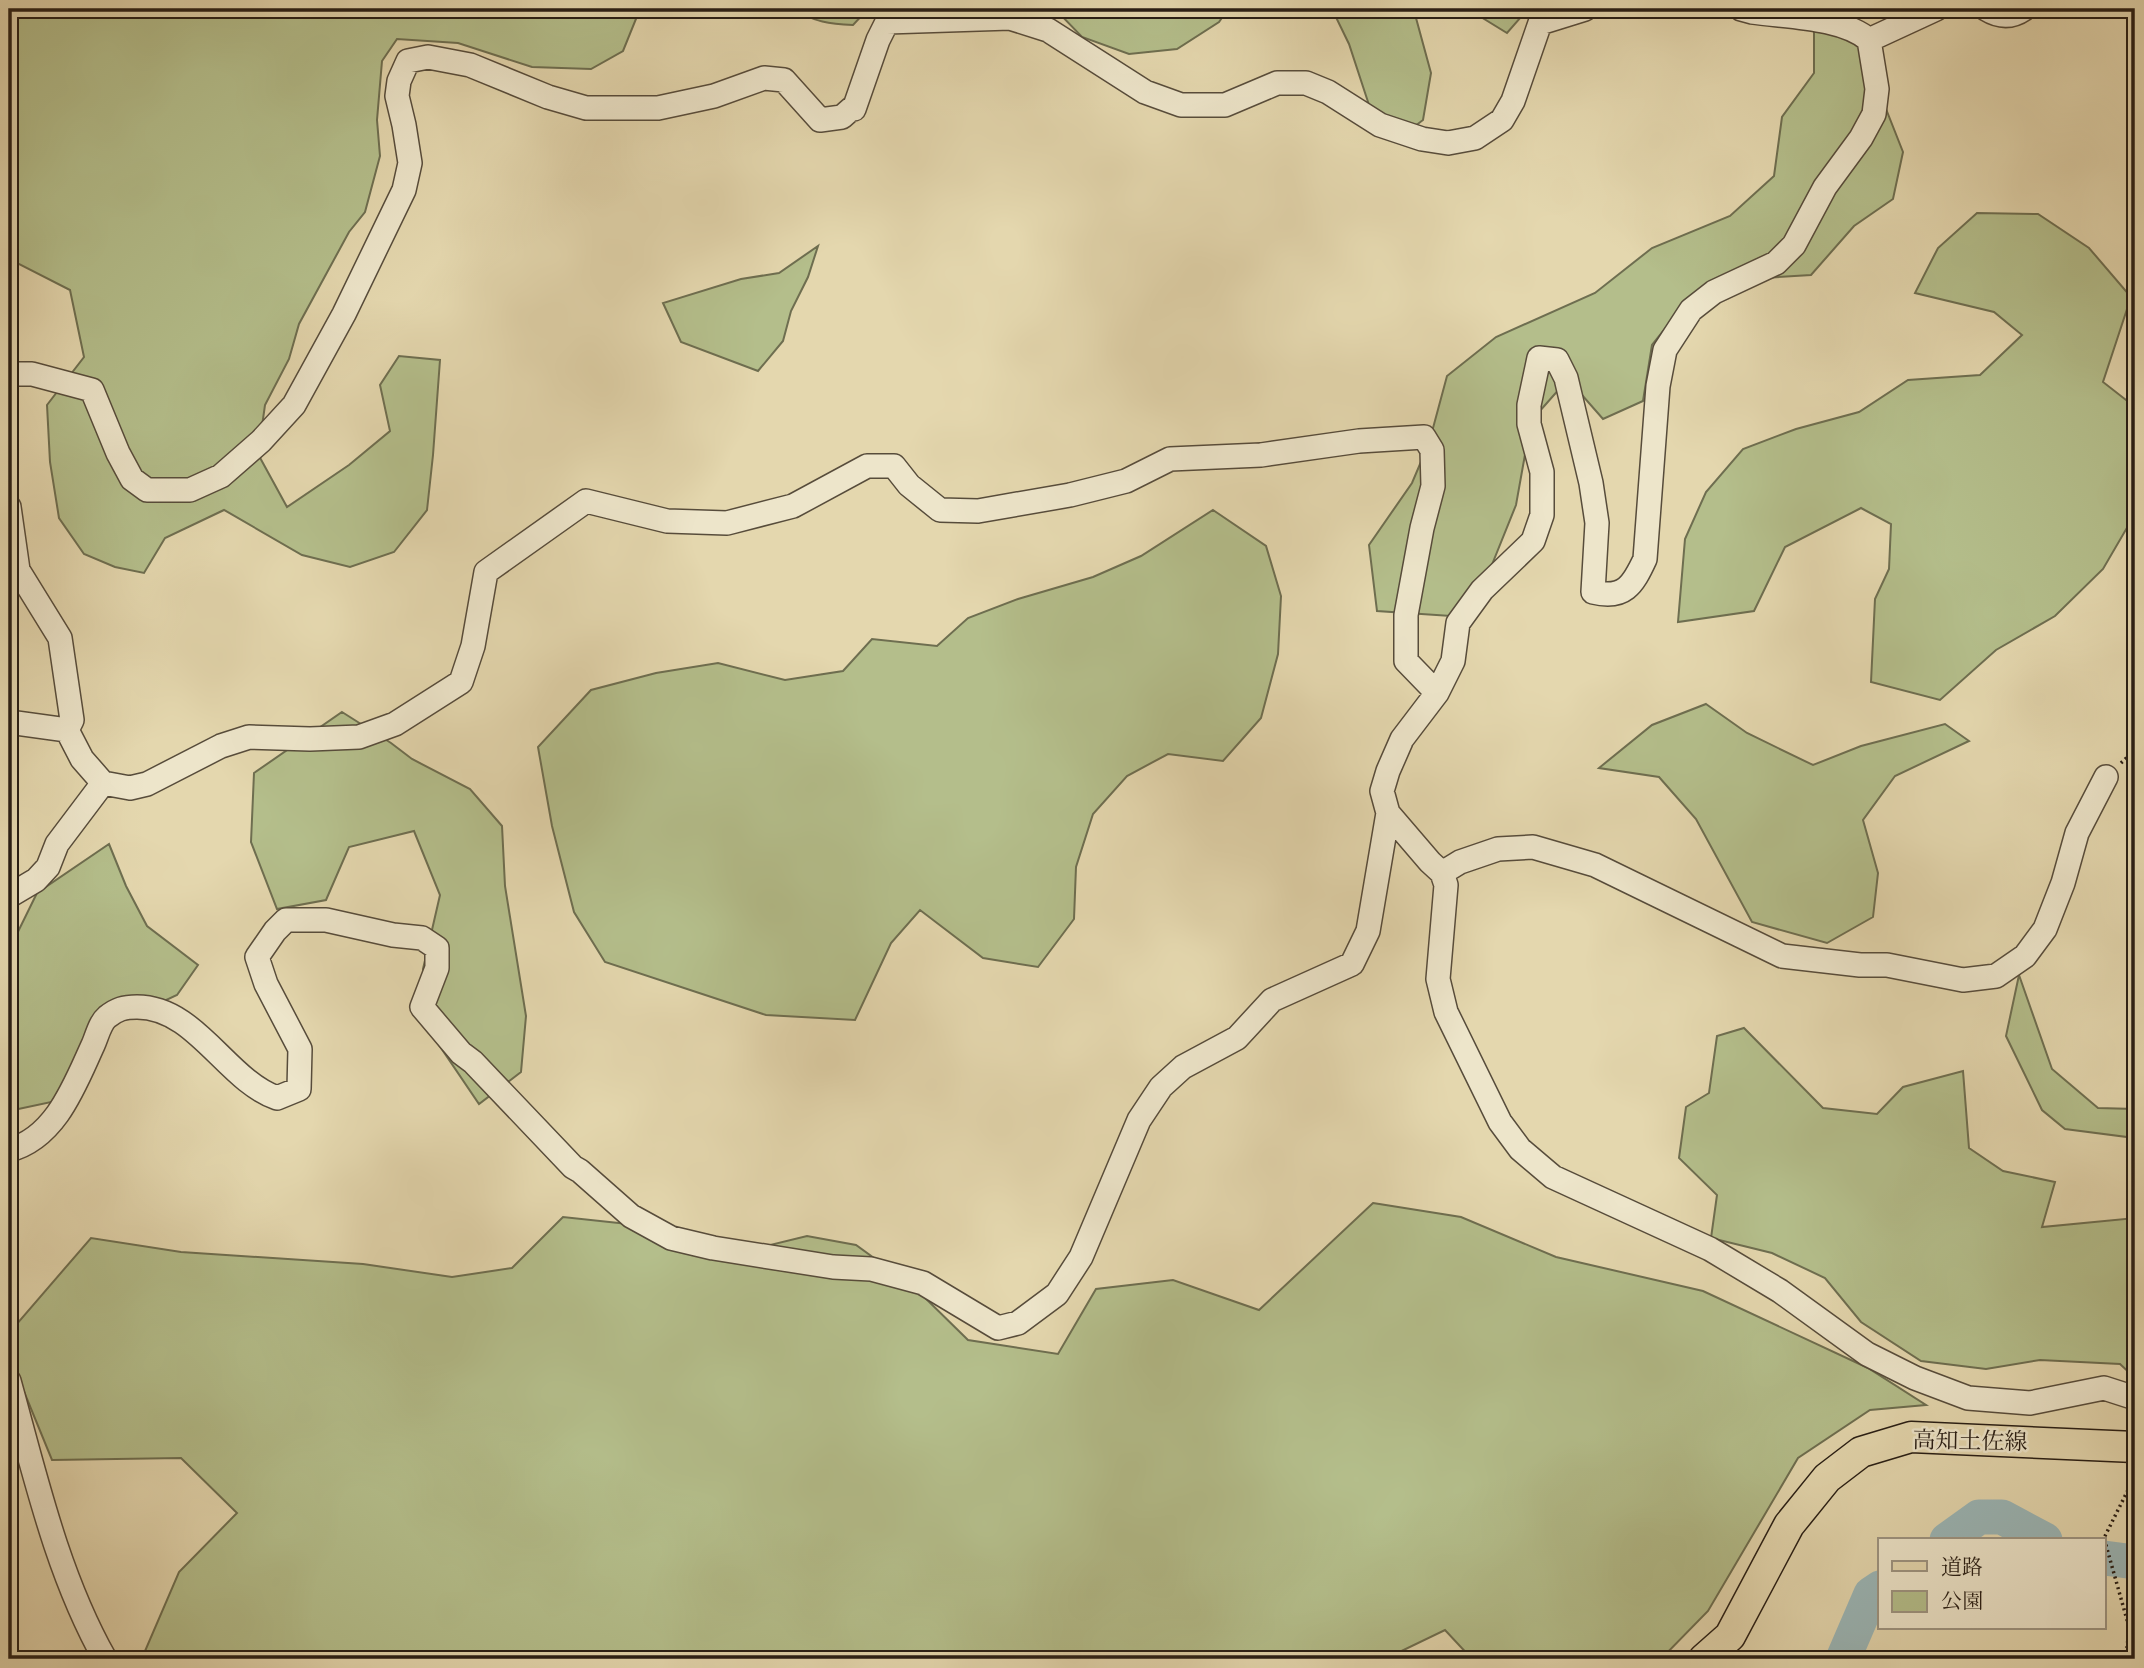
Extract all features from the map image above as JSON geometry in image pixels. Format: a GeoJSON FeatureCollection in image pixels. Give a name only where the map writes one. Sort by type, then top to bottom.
{"type":"FeatureCollection","features":[{"type":"Feature","properties":{"kind":"main road","name":"高知土佐線"},"geometry":{"type":"LineString","coordinates":[[1704,1659],[1730,1636],[1789,1525],[1827,1478],[1861,1452],[1911,1437],[2135,1447]]}},
{"type":"Feature","properties":{"kind":"street"},"geometry":{"type":"LineString","coordinates":[[9,374],[32,374],[92,390],[118,453],[132,479],[147,490],[190,490],[221,476],[261,441],[294,405],[344,314],[404,190],[410,163],[397,96],[399,81],[408,61],[428,57],[470,65],[548,97],[586,108],[658,108],[715,96],[764,78],[783,80],[820,120],[842,117],[854,109],[887,22],[1010,18],[1048,30],[1145,92],[1181,105],[1225,105],[1277,83],[1306,83],[1328,92],[1381,125],[1422,139],[1448,143],[1475,138],[1502,120],[1513,101],[1540,23],[1585,9]]}},
{"type":"Feature","properties":{"kind":"street"},"geometry":{"type":"LineString","coordinates":[[9,1150],[20,1147],[45,1129],[67,1101],[105,1018],[121,1007],[152,1007],[181,1024],[262,1093],[278,1098],[299,1089],[300,1049],[266,984],[257,957],[286,920],[326,920],[393,935],[422,938],[437,948],[437,968],[422,1007],[461,1053],[473,1062],[573,1167],[631,1216],[671,1238],[713,1248],[833,1267],[871,1269],[923,1283],[998,1328],[1018,1323],[1057,1294],[1081,1257],[1139,1120],[1161,1087],[1183,1067],[1237,1038],[1272,1000],[1352,964],[1368,931],[1388,813],[1382,791],[1388,771],[1402,739],[1437,693],[1453,661],[1458,622],[1482,590],[1533,541],[1542,515],[1542,472],[1529,424],[1529,405],[1539,358],[1557,360],[1566,378],[1588,470],[1597,523],[1592,592],[1608,596],[1628,588],[1636,577],[1645,559],[1658,386],[1665,350],[1691,310],[1714,292],[1776,263],[1794,245],[1825,187],[1861,138],[1874,114],[1877,89],[1869,40],[1857,30],[1832,23],[1741,9]]}},
{"type":"Feature","properties":{"kind":"street"},"geometry":{"type":"LineString","coordinates":[[1869,40],[1936,9]]}},
{"type":"Feature","properties":{"kind":"street"},"geometry":{"type":"LineString","coordinates":[[1986,9],[1997,16],[2016,14],[2024,9]]}},
{"type":"Feature","properties":{"kind":"street"},"geometry":{"type":"LineString","coordinates":[[66,730],[82,759],[103,783],[131,788],[148,784],[221,746],[249,737],[359,737],[395,724],[461,682],[473,646],[486,572],[586,501],[667,521],[727,523],[793,506],[867,466],[894,466],[909,485],[940,510],[978,511],[1070,495],[1126,481],[1170,459],[1261,455],[1359,440],[1424,437],[1432,450],[1433,486],[1422,528],[1406,615],[1406,661],[1437,693]]}},
{"type":"Feature","properties":{"kind":"street"},"geometry":{"type":"LineString","coordinates":[[9,506],[18,570],[60,638],[72,720],[66,730]]}},
{"type":"Feature","properties":{"kind":"street"},"geometry":{"type":"LineString","coordinates":[[9,722],[66,730]]}},
{"type":"Feature","properties":{"kind":"street"},"geometry":{"type":"LineString","coordinates":[[1442,873],[1460,862],[1498,849],[1533,847],[1595,865],[1782,956],[1860,965],[1887,965],[1963,980],[1996,976],[2025,956],[2045,929],[2063,883],[2077,833],[2106,776]]}},
{"type":"Feature","properties":{"kind":"street"},"geometry":{"type":"LineString","coordinates":[[9,896],[36,880],[48,867],[57,845],[103,783]]}},
{"type":"Feature","properties":{"kind":"street"},"geometry":{"type":"LineString","coordinates":[[1388,813],[1442,873],[1446,885],[1438,979],[1446,1012],[1500,1122],[1536,1164],[1553,1177],[1710,1249],[1780,1291],[1867,1354],[1926,1382],[1968,1398],[2030,1403],[2104,1388],[2135,1398]]}},
{"type":"Feature","properties":{"kind":"street"},"geometry":{"type":"LineString","coordinates":[[9,1381],[51,1533],[93,1637],[105,1659]]}},
{"type":"Feature","properties":{"kind":"path"},"geometry":{"type":"LineString","coordinates":[[2105,1538],[2135,1476]]}},
{"type":"Feature","properties":{"kind":"path"},"geometry":{"type":"LineString","coordinates":[[2106,1542],[2129,1627],[2126,1659]]}},
{"type":"Feature","properties":{"kind":"green space"},"geometry":{"type":"Polygon","coordinates":[[[9,9],[640,9],[623,51],[591,69],[532,67],[458,43],[397,39],[382,61],[377,120],[380,156],[365,212],[349,232],[299,324],[289,359],[265,405],[258,454],[287,507],[349,465],[390,431],[380,385],[399,356],[440,360],[427,510],[394,552],[350,567],[302,555],[224,510],[165,538],[144,573],[115,567],[84,554],[59,518],[50,462],[47,405],[84,357],[70,290],[9,259],[9,9]]]}},
{"type":"Feature","properties":{"kind":"green space"},"geometry":{"type":"Polygon","coordinates":[[[794,9],[868,9],[853,25],[822,22],[794,9]]]}},
{"type":"Feature","properties":{"kind":"green space"},"geometry":{"type":"Polygon","coordinates":[[[1055,9],[1228,9],[1219,22],[1177,49],[1129,54],[1082,37],[1055,9]]]}},
{"type":"Feature","properties":{"kind":"green space"},"geometry":{"type":"Polygon","coordinates":[[[1332,9],[1409,9],[1416,18],[1431,73],[1423,120],[1402,136],[1370,108],[1349,44],[1332,9]]]}},
{"type":"Feature","properties":{"kind":"green space"},"geometry":{"type":"Polygon","coordinates":[[[1468,9],[1528,9],[1507,33],[1468,9]]]}},
{"type":"Feature","properties":{"kind":"green space"},"geometry":{"type":"Polygon","coordinates":[[[1814,28],[1856,33],[1903,152],[1893,199],[1854,226],[1811,275],[1764,278],[1692,295],[1652,345],[1643,401],[1603,419],[1568,379],[1531,421],[1516,505],[1491,567],[1451,616],[1377,611],[1369,545],[1412,483],[1429,443],[1447,376],[1496,337],[1595,293],[1652,248],[1730,216],[1774,176],[1782,117],[1814,73],[1814,28]]]}},
{"type":"Feature","properties":{"kind":"green space"},"geometry":{"type":"Polygon","coordinates":[[[1977,213],[2038,214],[2089,248],[2131,297],[2103,382],[2135,407],[2135,514],[2103,569],[2055,616],[1996,650],[1940,700],[1871,682],[1875,599],[1889,569],[1891,524],[1861,508],[1785,547],[1754,611],[1678,622],[1685,539],[1706,492],[1743,449],[1796,429],[1859,412],[1908,380],[1980,375],[2022,335],[1994,312],[1915,293],[1938,248],[1977,213]]]}},
{"type":"Feature","properties":{"kind":"green space"},"geometry":{"type":"Polygon","coordinates":[[[818,246],[808,277],[791,311],[783,341],[758,371],[681,342],[663,303],[741,279],[779,273],[818,246]]]}},
{"type":"Feature","properties":{"kind":"green space"},"geometry":{"type":"Polygon","coordinates":[[[1213,510],[1266,546],[1281,596],[1278,654],[1261,718],[1223,761],[1168,754],[1127,776],[1093,814],[1076,867],[1074,919],[1038,967],[983,958],[920,910],[891,943],[855,1020],[766,1015],[605,962],[574,912],[552,826],[538,747],[591,690],[656,673],[718,663],[785,680],[843,671],[872,639],[937,646],[968,618],[1018,599],[1093,577],[1141,556],[1213,510]]]}},
{"type":"Feature","properties":{"kind":"green space"},"geometry":{"type":"Polygon","coordinates":[[[1706,704],[1747,733],[1813,765],[1861,746],[1945,724],[1969,741],[1895,776],[1863,820],[1878,873],[1873,917],[1827,943],[1752,922],[1696,819],[1659,777],[1599,768],[1652,725],[1706,704]]]}},
{"type":"Feature","properties":{"kind":"green space"},"geometry":{"type":"Polygon","coordinates":[[[342,712],[412,759],[470,789],[502,826],[505,886],[526,1016],[521,1072],[479,1104],[435,1039],[423,969],[440,895],[414,831],[349,847],[326,900],[277,909],[251,842],[254,773],[342,712]]]}},
{"type":"Feature","properties":{"kind":"green space"},"geometry":{"type":"Polygon","coordinates":[[[109,844],[126,886],[147,926],[198,965],[177,995],[102,1030],[75,1097],[9,1111],[9,950],[37,893],[109,844]]]}},
{"type":"Feature","properties":{"kind":"green space"},"geometry":{"type":"Polygon","coordinates":[[[2019,975],[2052,1069],[2098,1108],[2135,1109],[2135,1138],[2065,1129],[2042,1110],[2006,1036],[2019,975]]]}},
{"type":"Feature","properties":{"kind":"green space"},"geometry":{"type":"Polygon","coordinates":[[[1744,1028],[1823,1108],[1877,1114],[1903,1087],[1963,1071],[1969,1148],[2003,1171],[2055,1182],[2042,1227],[2135,1218],[2135,1378],[2120,1364],[2040,1360],[1986,1369],[1921,1361],[1861,1322],[1825,1278],[1772,1253],[1711,1238],[1717,1195],[1679,1158],[1686,1107],[1709,1093],[1717,1036],[1744,1028]]]}},
{"type":"Feature","properties":{"kind":"green space"},"geometry":{"type":"Polygon","coordinates":[[[1373,1203],[1461,1217],[1556,1257],[1703,1291],[1868,1368],[1926,1405],[1870,1410],[1798,1458],[1708,1611],[1661,1659],[1472,1659],[1445,1630],[1385,1659],[143,1659],[179,1572],[237,1513],[181,1458],[52,1460],[9,1355],[9,1333],[91,1238],[181,1252],[363,1264],[452,1277],[512,1268],[563,1217],[628,1224],[742,1252],[807,1236],[856,1245],[914,1287],[968,1340],[1058,1354],[1096,1289],[1173,1280],[1259,1310],[1373,1203]]]}},
{"type":"Feature","properties":{"kind":"waterway"},"geometry":{"type":"LineString","coordinates":[[1950,1538],[1979,1517],[2002,1517],[2041,1538]]}},
{"type":"Feature","properties":{"kind":"waterway"},"geometry":{"type":"LineString","coordinates":[[2106,1558],[2135,1562]]}},
{"type":"Feature","properties":{"kind":"waterway"},"geometry":{"type":"LineString","coordinates":[[1843,1659],[1871,1594],[1878,1589]]}}]}
